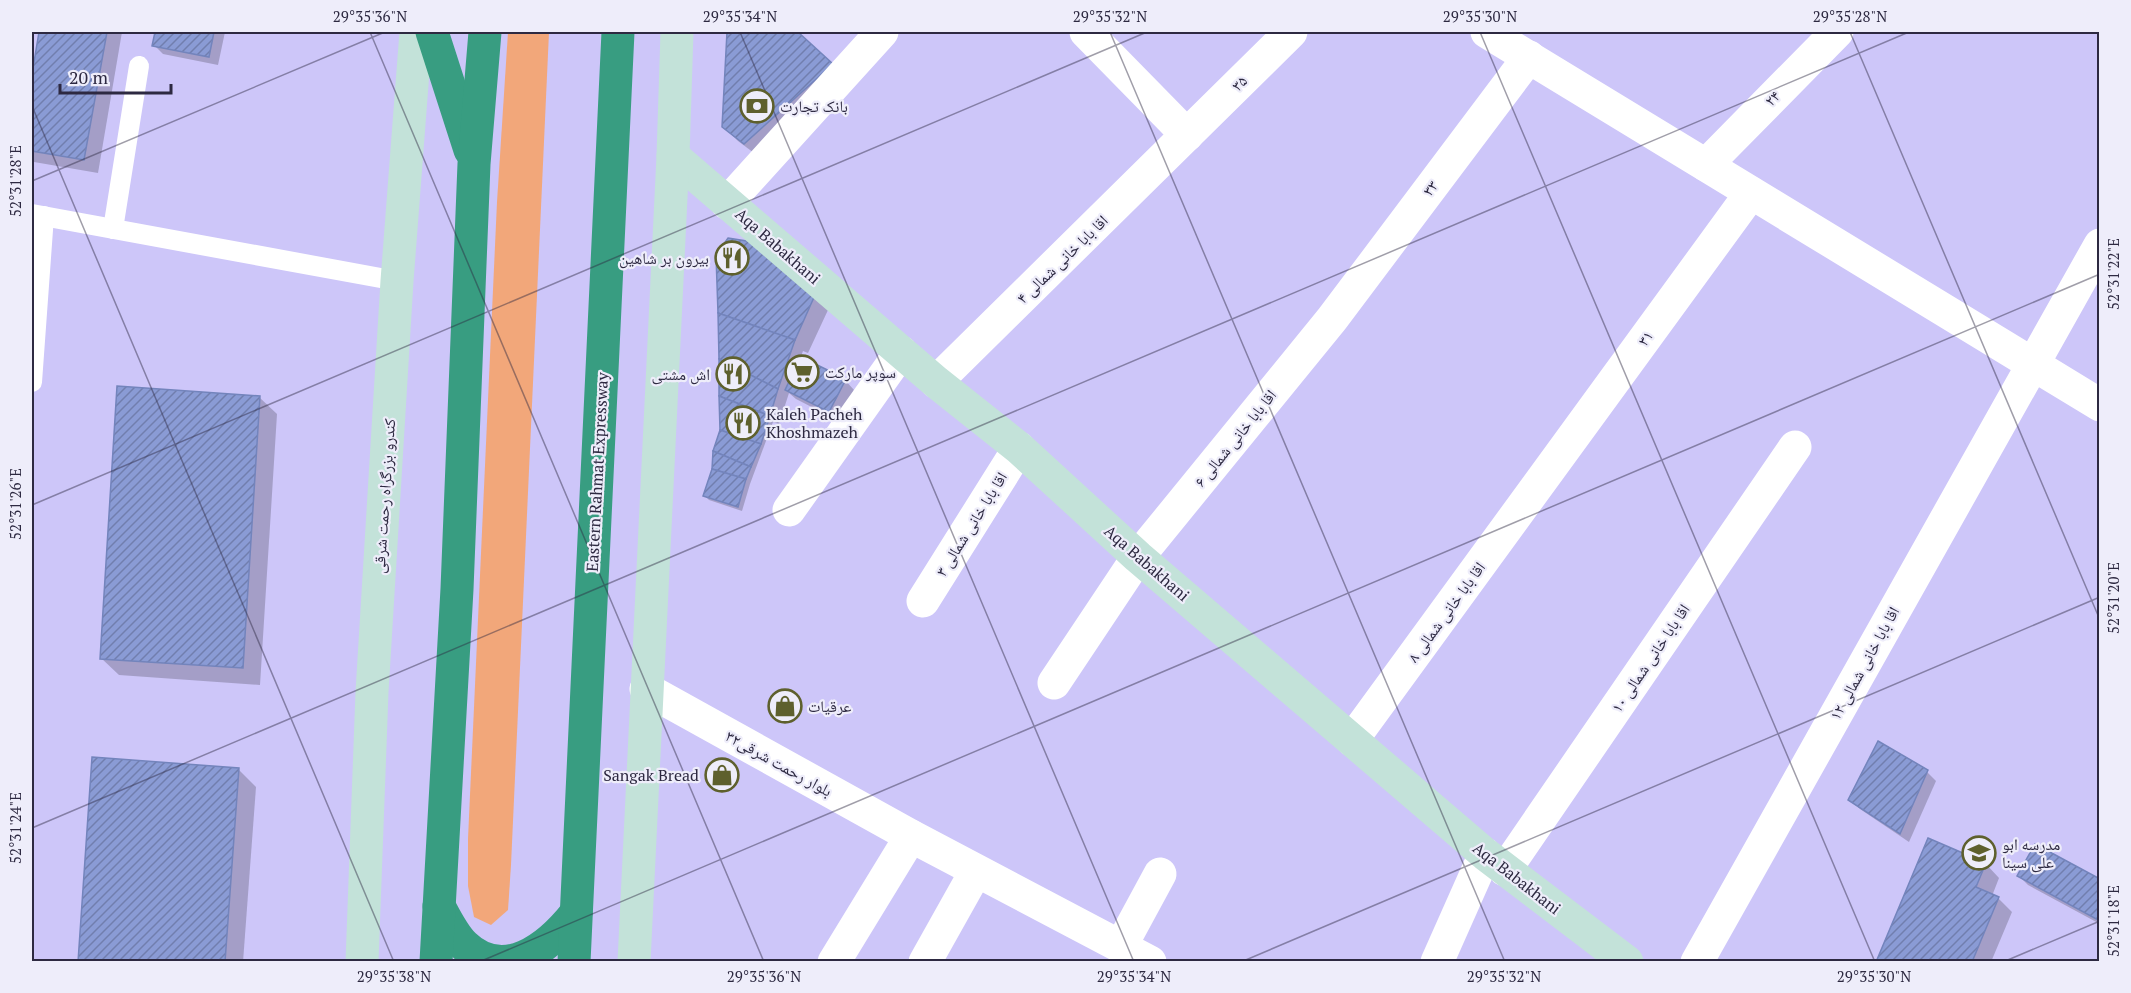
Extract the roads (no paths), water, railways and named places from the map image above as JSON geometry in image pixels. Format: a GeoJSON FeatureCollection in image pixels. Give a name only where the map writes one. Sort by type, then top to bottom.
{"type":"FeatureCollection","features":[{"type":"Feature","properties":{"kind":"highway"},"geometry":{"type":"LineString","coordinates":[[432,32],[474,164]]}},
{"type":"Feature","properties":{"kind":"highway"},"geometry":{"type":"LineString","coordinates":[[436,962],[457,589],[474,164],[485,32]]}},
{"type":"Feature","properties":{"kind":"highway","name":"Eastern Rahmat Expressway"},"geometry":{"type":"LineString","coordinates":[[574,962],[618,32]]}},
{"type":"Feature","properties":{"kind":"highway"},"geometry":{"type":"LineString","coordinates":[[439,906],[462,943],[472,953],[496,961],[516,960],[547,944],[562,931],[576,913]]}},
{"type":"Feature","properties":{"kind":"main road","name":"کندرو بزرگراه رحمت شرقی"},"geometry":{"type":"LineString","coordinates":[[362,962],[372,692],[397,281],[416,32]]}},
{"type":"Feature","properties":{"kind":"main road"},"geometry":{"type":"LineString","coordinates":[[634,962],[673,156],[676,32]]}},
{"type":"Feature","properties":{"kind":"main road","name":"Aqa Babakhani"},"geometry":{"type":"LineString","coordinates":[[673,156],[936,382],[1019,447],[1138,556],[1495,862],[1627,962]]}},
{"type":"Feature","properties":{"kind":"street"},"geometry":{"type":"LineString","coordinates":[[727,203],[882,32]]}},
{"type":"Feature","properties":{"kind":"street"},"geometry":{"type":"LineString","coordinates":[[1086,32],[1187,135]]}},
{"type":"Feature","properties":{"kind":"street","name":"۳۵"},"geometry":{"type":"LineString","coordinates":[[1187,135],[1291,32]]}},
{"type":"Feature","properties":{"kind":"street"},"geometry":{"type":"LineString","coordinates":[[1487,32],[2100,405]]}},
{"type":"Feature","properties":{"kind":"street","name":"۲۴"},"geometry":{"type":"LineString","coordinates":[[1706,165],[1837,32]]}},
{"type":"Feature","properties":{"kind":"street","name":"۳۳"},"geometry":{"type":"LineString","coordinates":[[1332,319],[1529,57]]}},
{"type":"Feature","properties":{"kind":"street","name":"۴ اقا بابا خانی شمالی"},"geometry":{"type":"LineString","coordinates":[[936,382],[1187,135]]}},
{"type":"Feature","properties":{"kind":"street","name":"۳۱"},"geometry":{"type":"LineString","coordinates":[[1540,483],[1751,193]]}},
{"type":"Feature","properties":{"kind":"street","name":"۱۲ اقا بابا خانی شمالی"},"geometry":{"type":"LineString","coordinates":[[1697,962],[2100,244]]}},
{"type":"Feature","properties":{"kind":"street","name":"۶ اقا بابا خانی شمالی"},"geometry":{"type":"LineString","coordinates":[[1054,683],[1138,556],[1332,319]]}},
{"type":"Feature","properties":{"kind":"street"},"geometry":{"type":"LineString","coordinates":[[789,510],[901,352]]}},
{"type":"Feature","properties":{"kind":"street","name":"۳ اقا بابا خانی شمالی"},"geometry":{"type":"LineString","coordinates":[[923,601],[1019,447]]}},
{"type":"Feature","properties":{"kind":"street","name":"۱۰ اقا بابا خانی شمالی"},"geometry":{"type":"LineString","coordinates":[[1437,962],[1495,862],[1795,447]]}},
{"type":"Feature","properties":{"kind":"street","name":"۸ اقا بابا خانی شمالی"},"geometry":{"type":"LineString","coordinates":[[1352,740],[1540,483]]}},
{"type":"Feature","properties":{"kind":"street","name":"بلوار رحمت شرقی۳۲"},"geometry":{"type":"LineString","coordinates":[[646,689],[911,836],[1150,962]]}},
{"type":"Feature","properties":{"kind":"street"},"geometry":{"type":"LineString","coordinates":[[834,962],[911,836]]}},
{"type":"Feature","properties":{"kind":"street"},"geometry":{"type":"LineString","coordinates":[[925,962],[976,871]]}},
{"type":"Feature","properties":{"kind":"street"},"geometry":{"type":"LineString","coordinates":[[1121,946],[1160,874]]}},
{"type":"Feature","properties":{"kind":"lane"},"geometry":{"type":"LineString","coordinates":[[113,228],[139,66]]}},
{"type":"Feature","properties":{"kind":"lane"},"geometry":{"type":"LineString","coordinates":[[32,382],[38,215],[397,281]]}},
{"type":"Feature","properties":{"kind":"place","name":"بانک تجارت"},"geometry":{"type":"Point","coordinates":[757,106]}},
{"type":"Feature","properties":{"kind":"place","name":"بیرون بر شاهین"},"geometry":{"type":"Point","coordinates":[732,258]}},
{"type":"Feature","properties":{"kind":"place","name":"سوپر مارکت"},"geometry":{"type":"Point","coordinates":[802,372]}},
{"type":"Feature","properties":{"kind":"place","name":"اش مشتی"},"geometry":{"type":"Point","coordinates":[733,374]}},
{"type":"Feature","properties":{"kind":"place","name":"Kaleh Pacheh Khoshmazeh"},"geometry":{"type":"Point","coordinates":[743,423]}},
{"type":"Feature","properties":{"kind":"place","name":"عرقیات"},"geometry":{"type":"Point","coordinates":[785,706]}},
{"type":"Feature","properties":{"kind":"place","name":"Sangak Bread"},"geometry":{"type":"Point","coordinates":[722,775]}},
{"type":"Feature","properties":{"kind":"place","name":"مدرسه ابو علی سینا"},"geometry":{"type":"Point","coordinates":[1979,853]}}]}
